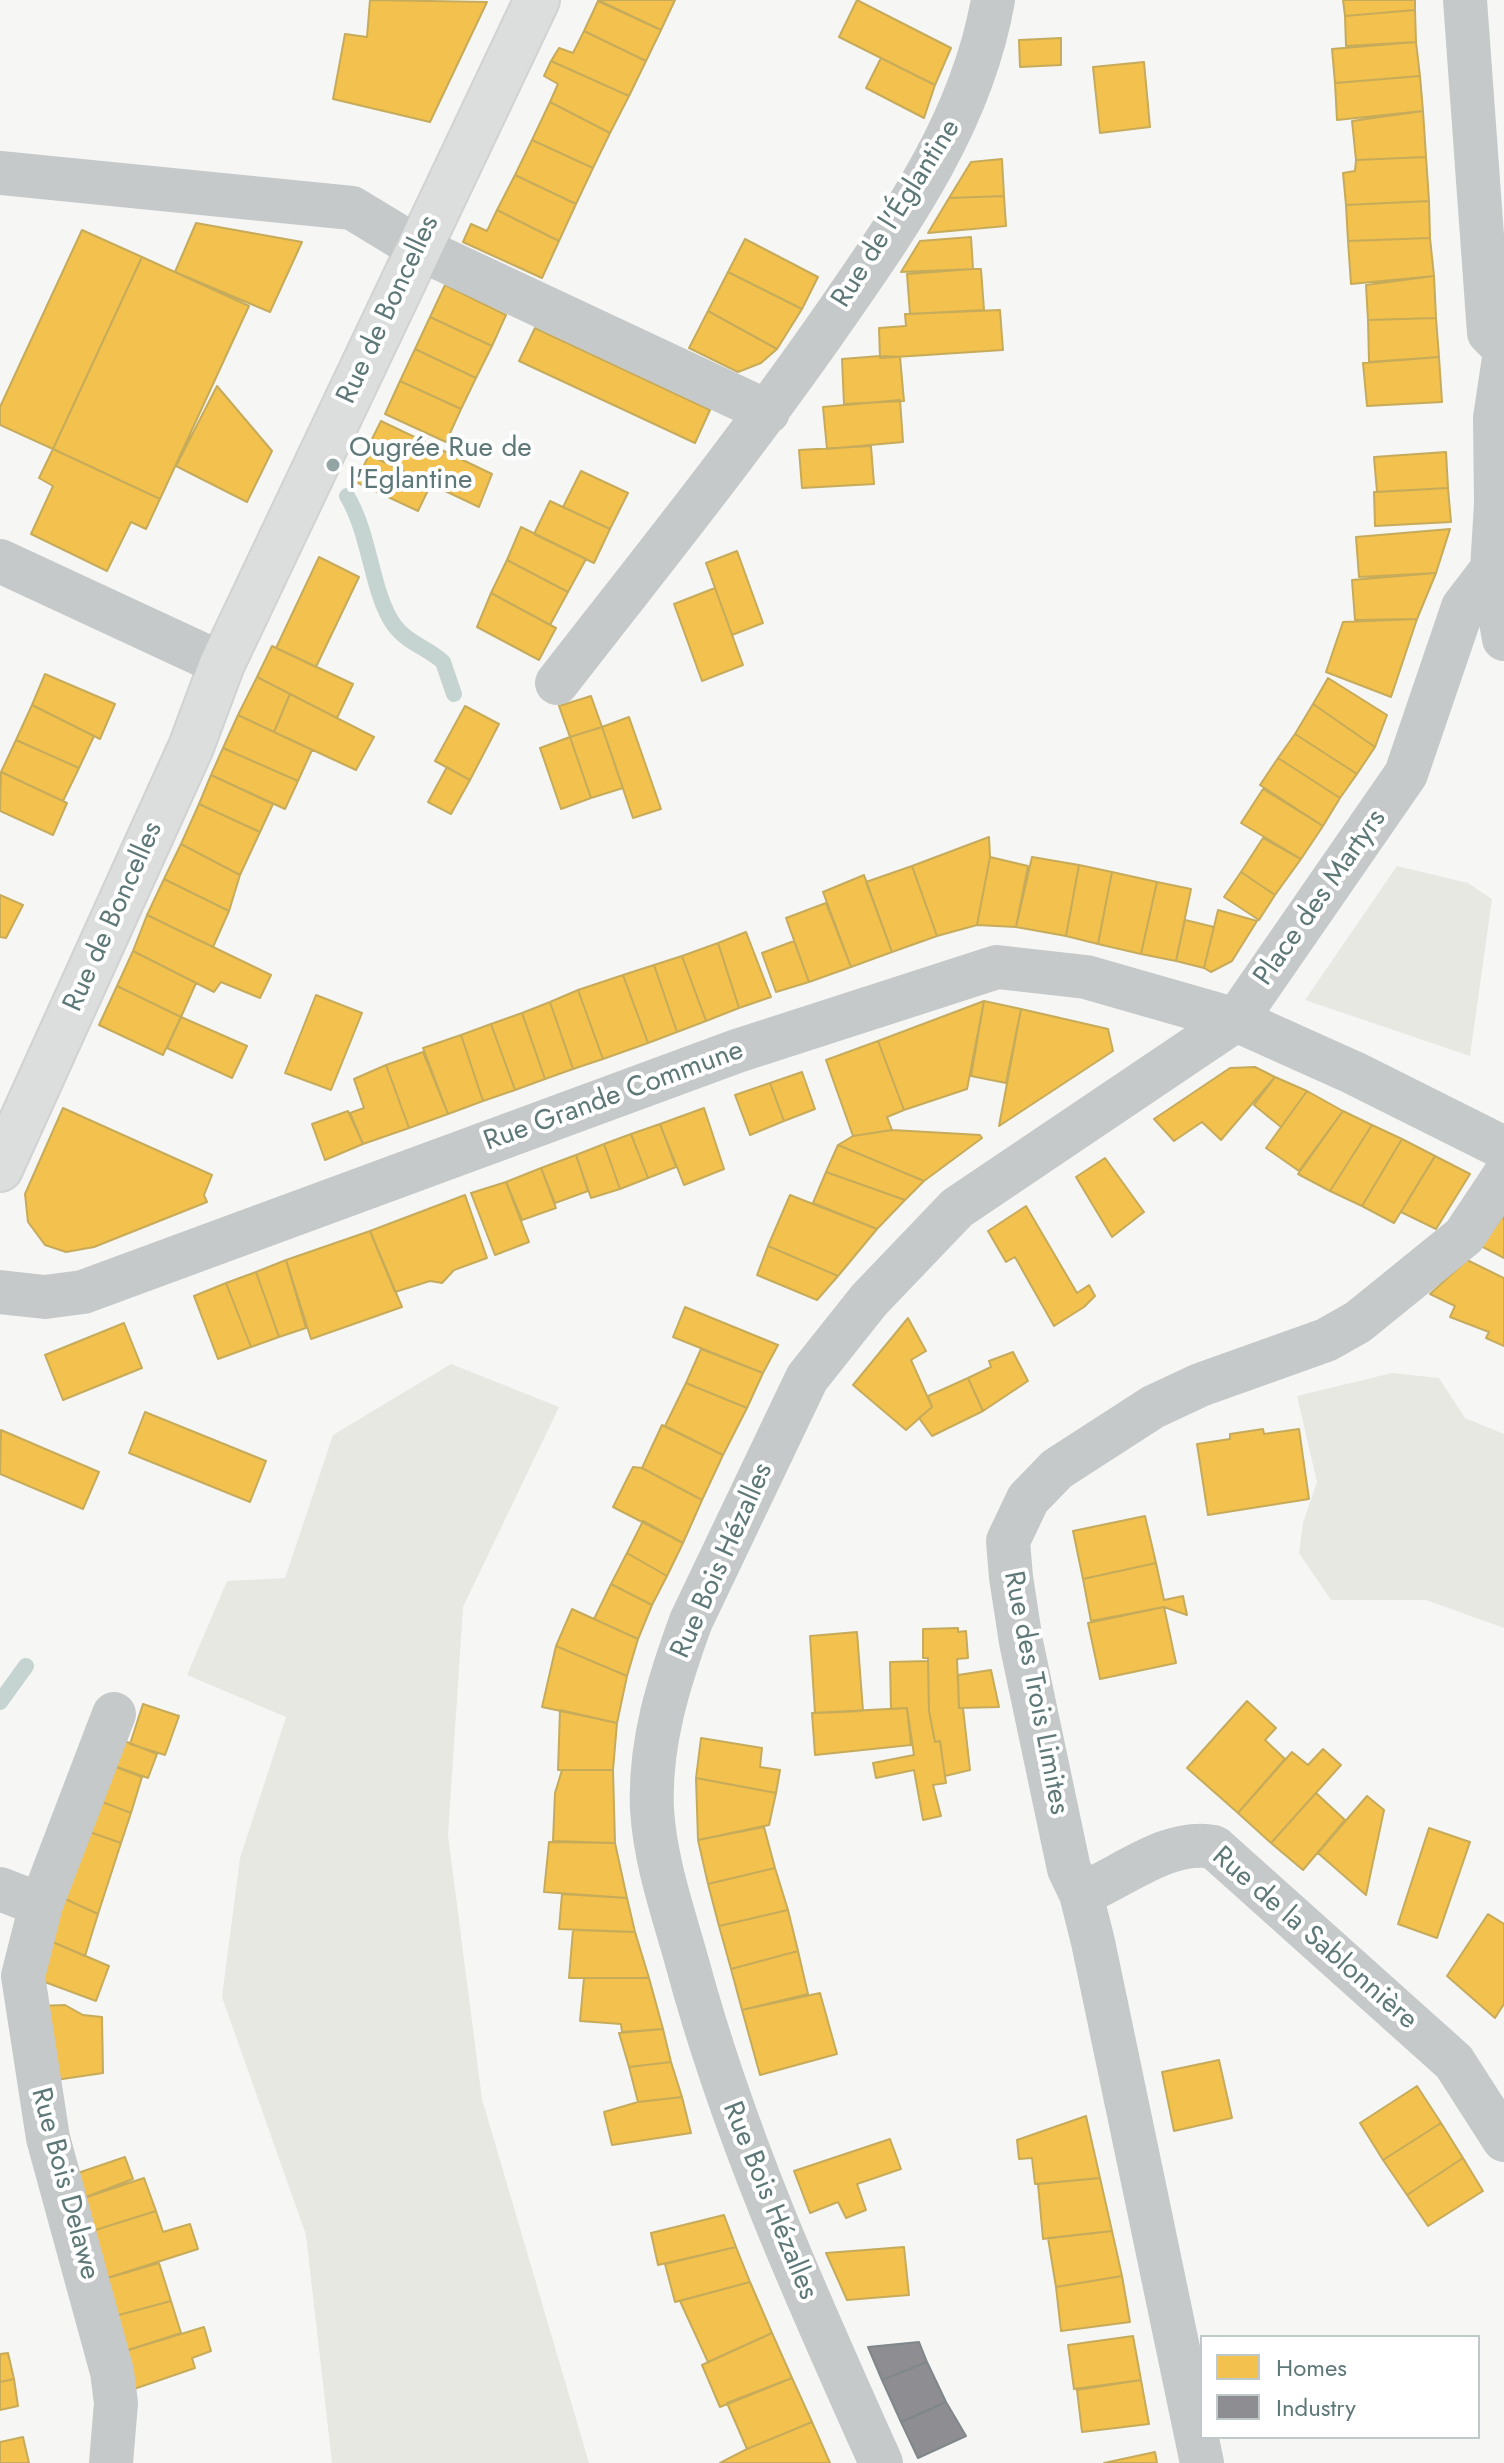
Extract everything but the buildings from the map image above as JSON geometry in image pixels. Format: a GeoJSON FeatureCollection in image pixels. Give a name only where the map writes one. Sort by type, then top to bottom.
{"type":"FeatureCollection","features":[{"type":"Feature","properties":{"kind":"main road","name":"Rue de Boncelles"},"geometry":{"type":"LineString","coordinates":[[0,1169],[191,747],[222,664],[537,0]]}},
{"type":"Feature","properties":{"kind":"street","name":"Rue de l'Églantine"},"geometry":{"type":"LineString","coordinates":[[557,683],[768,412],[878,254],[948,141],[975,71],[993,0]]}},
{"type":"Feature","properties":{"kind":"street"},"geometry":{"type":"LineString","coordinates":[[1465,0],[1499,346],[1492,569],[1504,639]]}},
{"type":"Feature","properties":{"kind":"street"},"geometry":{"type":"LineString","coordinates":[[0,173],[352,208],[418,248],[768,412]]}},
{"type":"Feature","properties":{"kind":"street"},"geometry":{"type":"LineString","coordinates":[[0,561],[222,664]]}},
{"type":"Feature","properties":{"kind":"street","name":"Place des Martyrs"},"geometry":{"type":"LineString","coordinates":[[1492,569],[1463,607],[1406,774],[1236,1020],[1354,1073],[1504,1148]]}},
{"type":"Feature","properties":{"kind":"street","name":"Rue Grande Commune"},"geometry":{"type":"LineString","coordinates":[[0,1292],[45,1297],[83,1292],[737,1051],[997,967],[1086,977],[1236,1020]]}},
{"type":"Feature","properties":{"kind":"street","name":"Rue Bois Hézalles"},"geometry":{"type":"LineString","coordinates":[[881,2463],[757,2181],[696,1995],[659,1861],[652,1809],[657,1739],[666,1698],[691,1621],[807,1378],[843,1330],[957,1208],[1236,1020]]}},
{"type":"Feature","properties":{"kind":"street","name":"Rue des Trois Limites"},"geometry":{"type":"LineString","coordinates":[[1202,2463],[1081,1894],[1069,1869],[1021,1642],[1008,1541],[1028,1499],[1044,1480],[1112,1430],[1174,1397],[1326,1340],[1358,1322],[1464,1236],[1504,1176]]}},
{"type":"Feature","properties":{"kind":"street","name":"Rue Bois Delawe"},"geometry":{"type":"LineString","coordinates":[[111,2463],[116,2403],[112,2372],[48,2138],[23,1976],[27,1949],[41,1905],[114,1714]]}},
{"type":"Feature","properties":{"kind":"street","name":"Rue de la Sablonnière"},"geometry":{"type":"LineString","coordinates":[[1081,1894],[1176,1848],[1194,1843],[1214,1847],[1454,2062],[1504,2140]]}},
{"type":"Feature","properties":{"kind":"street"},"geometry":{"type":"LineString","coordinates":[[0,1889],[41,1905]]}},
{"type":"Feature","properties":{"kind":"shaded area"},"geometry":{"type":"Polygon","coordinates":[[[1397,866],[1468,883],[1492,899],[1470,1056],[1305,1000],[1397,866]]]}},
{"type":"Feature","properties":{"kind":"shaded area"},"geometry":{"type":"Polygon","coordinates":[[[451,1364],[559,1407],[463,1607],[448,1835],[482,2099],[589,2463],[332,2463],[306,2235],[222,1997],[240,1858],[286,1717],[187,1675],[227,1581],[285,1578],[333,1435],[451,1364]]]}},
{"type":"Feature","properties":{"kind":"shaded area"},"geometry":{"type":"Polygon","coordinates":[[[1392,1373],[1439,1378],[1465,1418],[1504,1434],[1504,1628],[1426,1600],[1331,1600],[1299,1553],[1303,1523],[1317,1482],[1297,1396],[1392,1373]]]}},
{"type":"Feature","properties":{"kind":"waterway"},"geometry":{"type":"LineString","coordinates":[[347,496],[361,528],[386,612],[405,636],[443,662],[454,694]]}},
{"type":"Feature","properties":{"kind":"waterway"},"geometry":{"type":"LineString","coordinates":[[0,1702],[26,1666]]}},
{"type":"Feature","properties":{"kind":"place","name":"Ougrée Rue de l'Eglantine"},"geometry":{"type":"Point","coordinates":[333,465]}}]}
